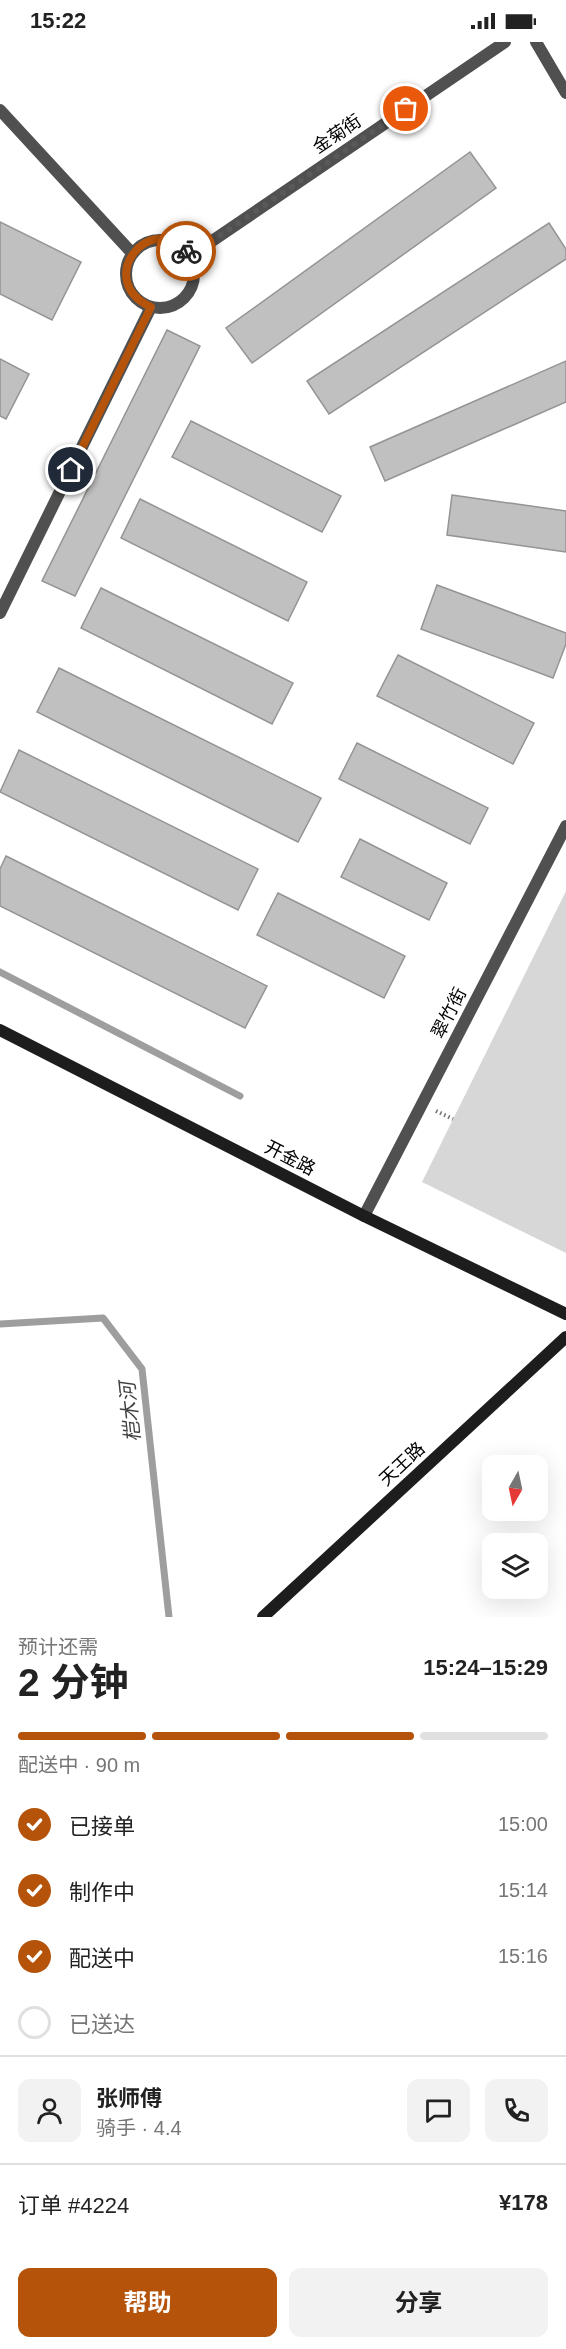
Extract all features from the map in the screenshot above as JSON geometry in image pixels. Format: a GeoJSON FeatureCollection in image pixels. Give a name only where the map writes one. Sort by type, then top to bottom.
{"type":"FeatureCollection","features":[{"type":"Feature","properties":{"kind":"street","name":"金菊街"},"geometry":{"type":"LineString","coordinates":[[190,256],[505,42]]}},
{"type":"Feature","properties":{"kind":"street"},"geometry":{"type":"LineString","coordinates":[[536,42],[566,93]]}},
{"type":"Feature","properties":{"kind":"street"},"geometry":{"type":"LineString","coordinates":[[0,110],[132,253]]}},
{"type":"Feature","properties":{"kind":"street"},"geometry":{"type":"LineString","coordinates":[[161,239],[182,247],[190,256],[195,278],[191,290],[184,299],[163,308],[151,307],[141,302],[133,294],[126,274],[132,253],[141,246],[161,239]]}},
{"type":"Feature","properties":{"kind":"street"},"geometry":{"type":"LineString","coordinates":[[0,613],[151,307]]}},
{"type":"Feature","properties":{"kind":"street","name":"翠竹街"},"geometry":{"type":"LineString","coordinates":[[364,1216],[566,826]]}},
{"type":"Feature","properties":{"kind":"street","name":"开金路"},"geometry":{"type":"LineString","coordinates":[[0,1030],[364,1216],[566,1314]]}},
{"type":"Feature","properties":{"kind":"street","name":"天王路"},"geometry":{"type":"LineString","coordinates":[[263,1617],[566,1336]]}},
{"type":"Feature","properties":{"kind":"shaded area"},"geometry":{"type":"Polygon","coordinates":[[[566,891],[566,1253],[422,1182],[566,891]]]}},
{"type":"Feature","properties":{"kind":"building"},"geometry":{"type":"Polygon","coordinates":[[[470,152],[496,188],[252,363],[226,328],[470,152]]]}},
{"type":"Feature","properties":{"kind":"building"},"geometry":{"type":"Polygon","coordinates":[[[0,222],[81,262],[52,320],[0,294],[0,222]]]}},
{"type":"Feature","properties":{"kind":"building"},"geometry":{"type":"Polygon","coordinates":[[[549,223],[566,249],[566,259],[329,414],[307,381],[549,223]]]}},
{"type":"Feature","properties":{"kind":"building"},"geometry":{"type":"Polygon","coordinates":[[[167,330],[200,346],[75,596],[42,581],[167,330]]]}},
{"type":"Feature","properties":{"kind":"building"},"geometry":{"type":"Polygon","coordinates":[[[0,359],[29,374],[6,419],[0,416],[0,359]]]}},
{"type":"Feature","properties":{"kind":"building"},"geometry":{"type":"Polygon","coordinates":[[[566,361],[566,402],[385,481],[370,447],[566,361]]]}},
{"type":"Feature","properties":{"kind":"building"},"geometry":{"type":"Polygon","coordinates":[[[191,421],[341,496],[322,532],[172,457],[191,421]]]}},
{"type":"Feature","properties":{"kind":"building"},"geometry":{"type":"Polygon","coordinates":[[[452,495],[566,511],[566,552],[447,535],[452,495]]]}},
{"type":"Feature","properties":{"kind":"building"},"geometry":{"type":"Polygon","coordinates":[[[140,499],[307,582],[288,621],[121,538],[140,499]]]}},
{"type":"Feature","properties":{"kind":"building"},"geometry":{"type":"Polygon","coordinates":[[[437,585],[566,633],[566,644],[553,678],[421,629],[437,585]]]}},
{"type":"Feature","properties":{"kind":"building"},"geometry":{"type":"Polygon","coordinates":[[[101,588],[293,683],[272,724],[81,628],[101,588]]]}},
{"type":"Feature","properties":{"kind":"building"},"geometry":{"type":"Polygon","coordinates":[[[398,655],[534,723],[513,764],[377,696],[398,655]]]}},
{"type":"Feature","properties":{"kind":"building"},"geometry":{"type":"Polygon","coordinates":[[[59,668],[321,798],[298,842],[37,712],[59,668]]]}},
{"type":"Feature","properties":{"kind":"building"},"geometry":{"type":"Polygon","coordinates":[[[357,743],[488,808],[470,844],[339,779],[357,743]]]}},
{"type":"Feature","properties":{"kind":"building"},"geometry":{"type":"Polygon","coordinates":[[[19,750],[258,869],[238,910],[0,792],[19,750]]]}},
{"type":"Feature","properties":{"kind":"building"},"geometry":{"type":"Polygon","coordinates":[[[360,839],[447,883],[429,920],[341,877],[360,839]]]}},
{"type":"Feature","properties":{"kind":"building"},"geometry":{"type":"Polygon","coordinates":[[[6,856],[267,986],[245,1028],[0,906],[0,869],[6,856]]]}},
{"type":"Feature","properties":{"kind":"building"},"geometry":{"type":"Polygon","coordinates":[[[278,893],[405,956],[384,998],[257,935],[278,893]]]}},
{"type":"Feature","properties":{"kind":"waterway"},"geometry":{"type":"LineString","coordinates":[[0,972],[240,1096]]}},
{"type":"Feature","properties":{"kind":"waterway","name":"桤木河"},"geometry":{"type":"LineString","coordinates":[[0,1324],[103,1318],[142,1369],[169,1617]]}},
{"type":"Feature","properties":{"kind":"way so far"},"geometry":{"type":"LineString","coordinates":[[186,251],[190,256],[406,109]]}},
{"type":"Feature","properties":{"kind":"route"},"geometry":{"type":"LineString","coordinates":[[71,470],[151,307],[141,302],[128,285],[126,274],[132,253],[150,241],[161,239],[172,242],[186,251]]}}]}
